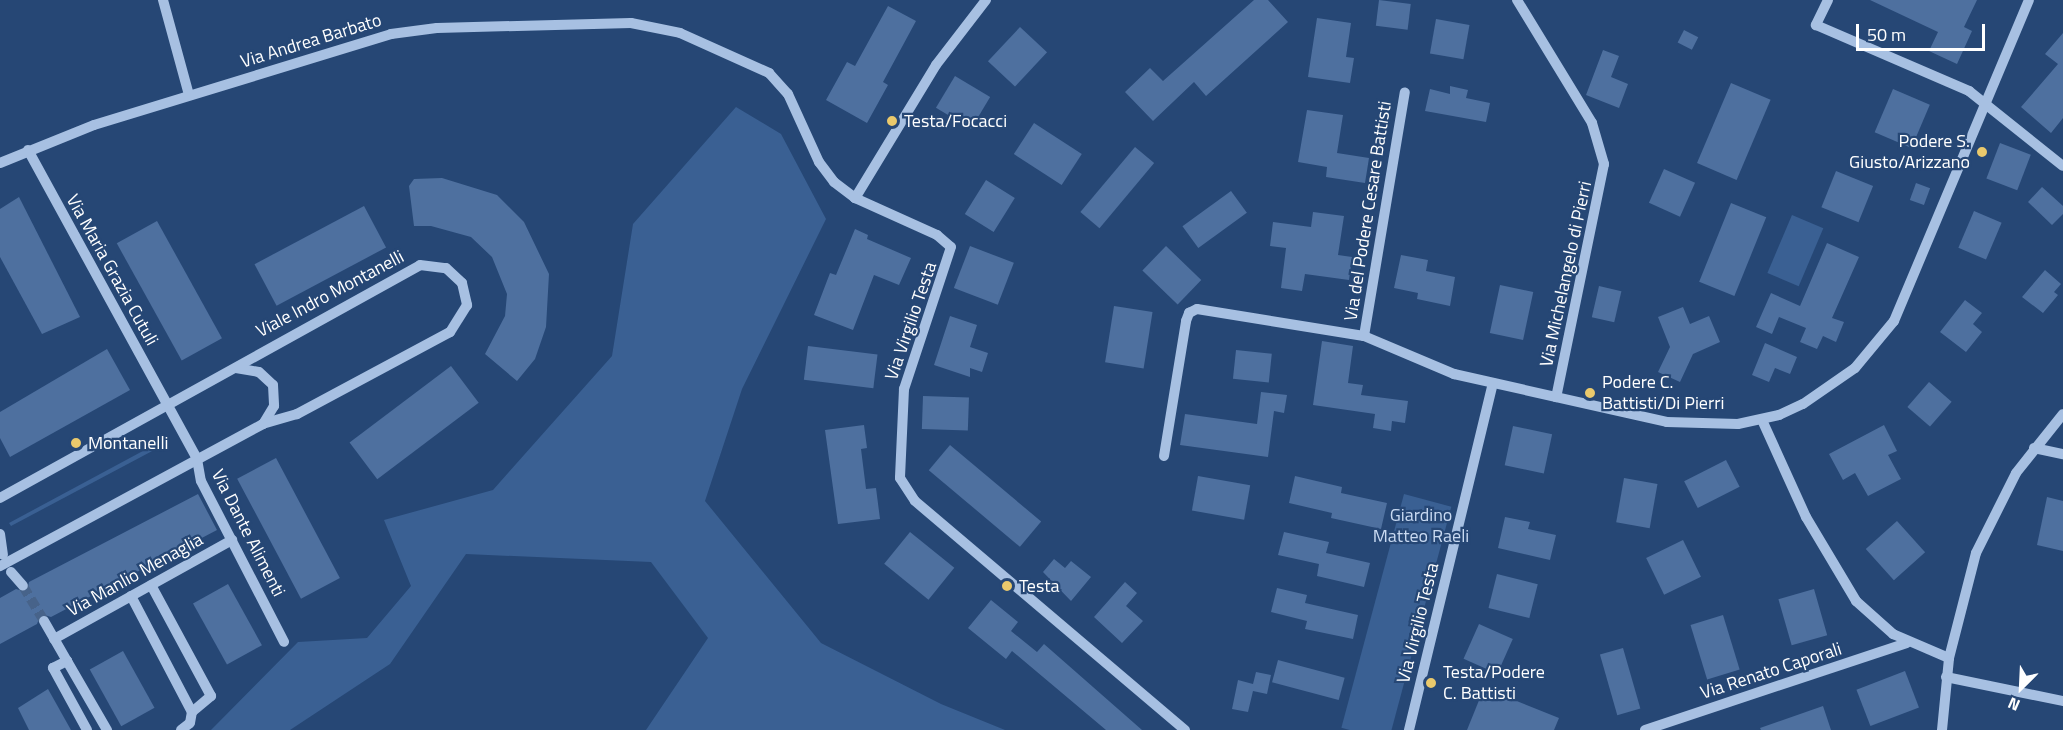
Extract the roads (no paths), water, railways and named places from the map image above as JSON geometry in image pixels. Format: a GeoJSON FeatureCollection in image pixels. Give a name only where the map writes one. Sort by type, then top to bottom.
{"type":"FeatureCollection","features":[{"type":"Feature","properties":{"kind":"street"},"geometry":{"type":"LineString","coordinates":[[163,0],[189,95]]}},
{"type":"Feature","properties":{"kind":"street"},"geometry":{"type":"LineString","coordinates":[[855,198],[936,65],[986,0]]}},
{"type":"Feature","properties":{"kind":"street","name":"Via Michelangelo di Pierri"},"geometry":{"type":"LineString","coordinates":[[1517,0],[1592,123],[1604,164],[1556,397]]}},
{"type":"Feature","properties":{"kind":"street"},"geometry":{"type":"LineString","coordinates":[[1828,0],[1816,25],[1935,75],[1987,102],[2063,166]]}},
{"type":"Feature","properties":{"kind":"street","name":"Via del Podere Cesare Battisti"},"geometry":{"type":"LineString","coordinates":[[1164,456],[1186,321],[1192,311],[1364,336],[1432,368],[1556,397],[1689,424],[1727,425],[1762,420],[1795,408],[1832,387],[1881,342],[1902,306],[2029,0]]}},
{"type":"Feature","properties":{"kind":"street","name":"Via Andrea Barbato"},"geometry":{"type":"LineString","coordinates":[[0,163],[28,150],[189,95],[411,30],[612,22],[654,25],[749,62],[777,79],[789,94],[819,162],[834,182],[855,198]]}},
{"type":"Feature","properties":{"kind":"street","name":"Via del Podere Cesare Battisti"},"geometry":{"type":"LineString","coordinates":[[1364,336],[1405,92]]}},
{"type":"Feature","properties":{"kind":"street","name":"Via Maria Grazia Cutuli"},"geometry":{"type":"LineString","coordinates":[[28,150],[168,407]]}},
{"type":"Feature","properties":{"kind":"street","name":"Via Virgilio Testa"},"geometry":{"type":"LineString","coordinates":[[855,198],[937,235],[951,247],[904,389],[899,465],[907,492],[1185,730]]}},
{"type":"Feature","properties":{"kind":"street","name":"Viale Indro Montanelli"},"geometry":{"type":"LineString","coordinates":[[0,498],[168,407],[236,368],[265,347],[420,265],[446,268],[462,283],[467,305],[450,332],[297,414],[263,424],[0,566]]}},
{"type":"Feature","properties":{"kind":"street"},"geometry":{"type":"LineString","coordinates":[[236,368],[259,372],[273,385],[274,406],[263,424]]}},
{"type":"Feature","properties":{"kind":"street","name":"Via Virgilio Testa"},"geometry":{"type":"LineString","coordinates":[[1409,730],[1493,383]]}},
{"type":"Feature","properties":{"kind":"street","name":"Via Dante Alimenti"},"geometry":{"type":"LineString","coordinates":[[168,407],[197,459],[201,481],[285,642]]}},
{"type":"Feature","properties":{"kind":"street"},"geometry":{"type":"LineString","coordinates":[[1942,730],[1949,658],[1976,553],[2002,496],[2034,448],[2063,414]]}},
{"type":"Feature","properties":{"kind":"street"},"geometry":{"type":"LineString","coordinates":[[1762,420],[1806,517],[1847,588],[1874,620],[1907,643],[1949,658]]}},
{"type":"Feature","properties":{"kind":"street"},"geometry":{"type":"LineString","coordinates":[[2034,448],[2063,454]]}},
{"type":"Feature","properties":{"kind":"street"},"geometry":{"type":"LineString","coordinates":[[0,534],[3,555],[0,553]]}},
{"type":"Feature","properties":{"kind":"street","name":"Via Manlio Menaglia"},"geometry":{"type":"LineString","coordinates":[[54,639],[232,540]]}},
{"type":"Feature","properties":{"kind":"street"},"geometry":{"type":"LineString","coordinates":[[11,572],[23,585]]}},
{"type":"Feature","properties":{"kind":"street"},"geometry":{"type":"LineString","coordinates":[[152,585],[211,696],[192,712]]}},
{"type":"Feature","properties":{"kind":"street"},"geometry":{"type":"LineString","coordinates":[[131,596],[192,712],[190,723],[181,730]]}},
{"type":"Feature","properties":{"kind":"street"},"geometry":{"type":"LineString","coordinates":[[44,621],[107,730]]}},
{"type":"Feature","properties":{"kind":"street","name":"Via Renato Caporali"},"geometry":{"type":"LineString","coordinates":[[1646,730],[1907,643]]}},
{"type":"Feature","properties":{"kind":"street"},"geometry":{"type":"LineString","coordinates":[[67,661],[52,668],[85,725],[97,713]]}},
{"type":"Feature","properties":{"kind":"street"},"geometry":{"type":"LineString","coordinates":[[1947,677],[2063,701]]}},
{"type":"Feature","properties":{"kind":"tunnel"},"geometry":{"type":"LineString","coordinates":[[23,586],[44,621]]}},
{"type":"Feature","properties":{"kind":"place","name":"Testa/Focacci"},"geometry":{"type":"Point","coordinates":[892,121]}},
{"type":"Feature","properties":{"kind":"place","name":"Podere S. Giusto/Arizzano"},"geometry":{"type":"Point","coordinates":[1982,152]}},
{"type":"Feature","properties":{"kind":"place","name":"Podere C. Battisti/Di Pierri"},"geometry":{"type":"Point","coordinates":[1590,393]}},
{"type":"Feature","properties":{"kind":"place","name":"Montanelli"},"geometry":{"type":"Point","coordinates":[76,443]}},
{"type":"Feature","properties":{"kind":"place","name":"Testa"},"geometry":{"type":"Point","coordinates":[1007,586]}},
{"type":"Feature","properties":{"kind":"place","name":"Testa/Podere C. Battisti"},"geometry":{"type":"Point","coordinates":[1431,683]}},
{"type":"Feature","properties":{"kind":"park label","name":"Giardino Matteo Raeli"},"geometry":{"type":"Point","coordinates":[1421,526]}}]}
